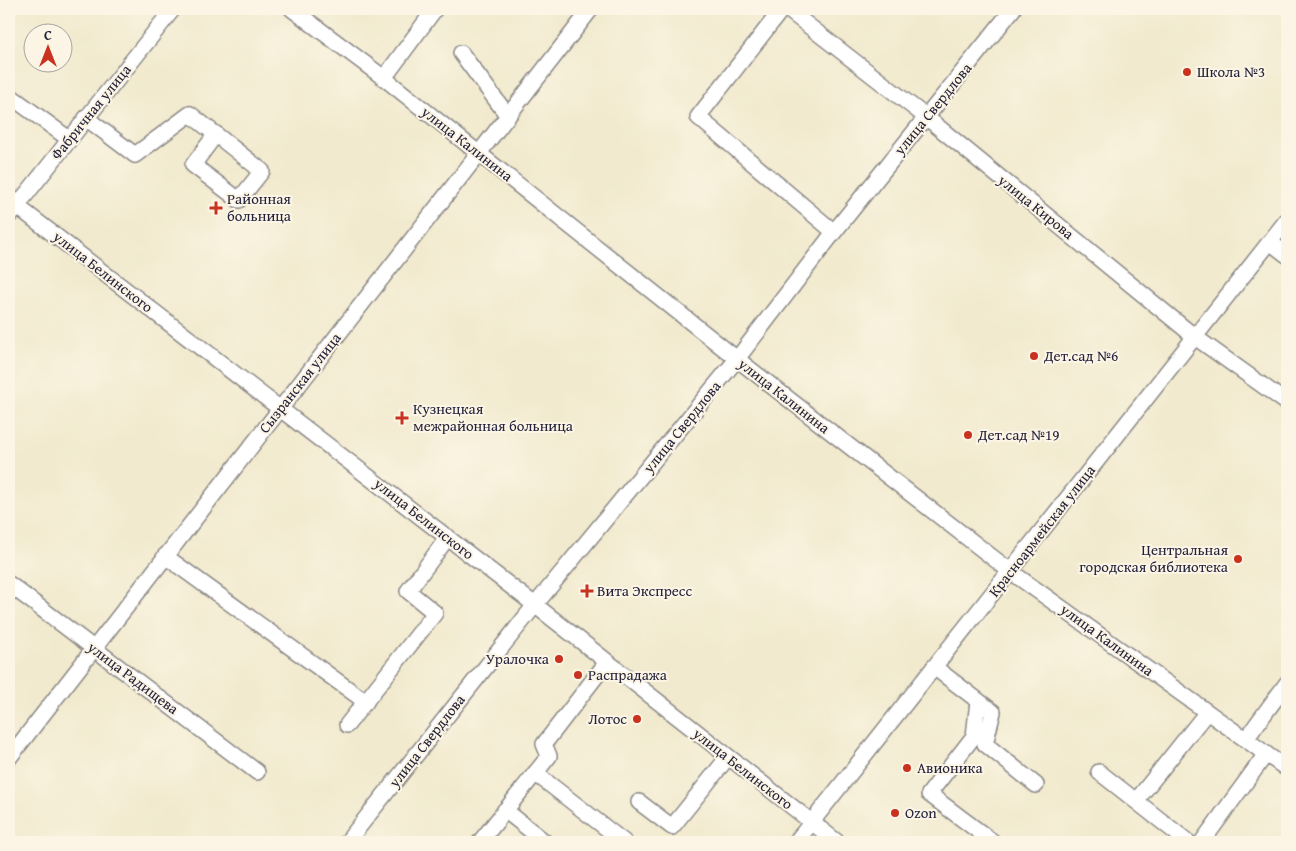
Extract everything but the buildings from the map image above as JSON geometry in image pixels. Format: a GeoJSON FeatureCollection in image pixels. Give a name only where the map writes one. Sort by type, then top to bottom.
{"type":"FeatureCollection","features":[{"type":"Feature","properties":{"kind":"street","name":"Фабричная улица"},"geometry":{"type":"LineString","coordinates":[[11,207],[69,139],[173,9]]}},
{"type":"Feature","properties":{"kind":"street","name":"улица Калинина"},"geometry":{"type":"LineString","coordinates":[[292,9],[384,78],[737,359],[1010,571],[1287,769]]}},
{"type":"Feature","properties":{"kind":"street"},"geometry":{"type":"LineString","coordinates":[[384,78],[435,9]]}},
{"type":"Feature","properties":{"kind":"street","name":"Сызранская улица"},"geometry":{"type":"LineString","coordinates":[[9,758],[591,9]]}},
{"type":"Feature","properties":{"kind":"street"},"geometry":{"type":"LineString","coordinates":[[782,9],[698,118],[834,232]]}},
{"type":"Feature","properties":{"kind":"street","name":"улица Кирова"},"geometry":{"type":"LineString","coordinates":[[787,9],[926,118],[1195,337],[1287,403]]}},
{"type":"Feature","properties":{"kind":"street","name":"улица Свердлова"},"geometry":{"type":"LineString","coordinates":[[348,842],[536,605],[737,359],[834,232],[1013,9]]}},
{"type":"Feature","properties":{"kind":"street"},"geometry":{"type":"LineString","coordinates":[[460,54],[508,116]]}},
{"type":"Feature","properties":{"kind":"street"},"geometry":{"type":"LineString","coordinates":[[9,95],[69,139]]}},
{"type":"Feature","properties":{"kind":"street"},"geometry":{"type":"LineString","coordinates":[[86,118],[135,155],[190,114],[216,134],[262,171],[238,200],[193,165],[216,134]]}},
{"type":"Feature","properties":{"kind":"street","name":"улица Белинского"},"geometry":{"type":"LineString","coordinates":[[11,207],[280,408],[448,537],[837,842]]}},
{"type":"Feature","properties":{"kind":"street","name":"Красноармейская улица"},"geometry":{"type":"LineString","coordinates":[[796,842],[1287,220]]}},
{"type":"Feature","properties":{"kind":"street"},"geometry":{"type":"LineString","coordinates":[[1270,242],[1287,255]]}},
{"type":"Feature","properties":{"kind":"street"},"geometry":{"type":"LineString","coordinates":[[347,726],[435,613],[408,591],[448,537]]}},
{"type":"Feature","properties":{"kind":"street"},"geometry":{"type":"LineString","coordinates":[[165,556],[366,702]]}},
{"type":"Feature","properties":{"kind":"street","name":"улица Радищева"},"geometry":{"type":"LineString","coordinates":[[9,584],[257,772]]}},
{"type":"Feature","properties":{"kind":"street"},"geometry":{"type":"LineString","coordinates":[[480,842],[534,772],[549,756],[544,744],[608,662]]}},
{"type":"Feature","properties":{"kind":"street"},"geometry":{"type":"LineString","coordinates":[[934,667],[993,712],[985,744],[1036,786]]}},
{"type":"Feature","properties":{"kind":"street"},"geometry":{"type":"LineString","coordinates":[[1246,739],[1287,683]]}},
{"type":"Feature","properties":{"kind":"street"},"geometry":{"type":"LineString","coordinates":[[978,701],[974,736],[929,794],[992,842]]}},
{"type":"Feature","properties":{"kind":"street"},"geometry":{"type":"LineString","coordinates":[[1136,801],[1207,712]]}},
{"type":"Feature","properties":{"kind":"street"},"geometry":{"type":"LineString","coordinates":[[1202,842],[1266,754]]}},
{"type":"Feature","properties":{"kind":"street"},"geometry":{"type":"LineString","coordinates":[[639,802],[672,827],[728,757]]}},
{"type":"Feature","properties":{"kind":"street"},"geometry":{"type":"LineString","coordinates":[[534,772],[624,842]]}},
{"type":"Feature","properties":{"kind":"street"},"geometry":{"type":"LineString","coordinates":[[1099,772],[1188,842]]}},
{"type":"Feature","properties":{"kind":"street"},"geometry":{"type":"LineString","coordinates":[[505,810],[545,842]]}},
{"type":"Feature","properties":{"kind":"place","name":"Школа №3"},"geometry":{"type":"Point","coordinates":[1187,72]}},
{"type":"Feature","properties":{"kind":"place","name":"Районная больница"},"geometry":{"type":"Point","coordinates":[216,208]}},
{"type":"Feature","properties":{"kind":"place","name":"Дет.сад №6"},"geometry":{"type":"Point","coordinates":[1034,356]}},
{"type":"Feature","properties":{"kind":"place","name":"Кузнецкая межрайонная больница"},"geometry":{"type":"Point","coordinates":[402,418]}},
{"type":"Feature","properties":{"kind":"place","name":"Дет.сад №19"},"geometry":{"type":"Point","coordinates":[968,435]}},
{"type":"Feature","properties":{"kind":"place","name":"Центральная городская библиотека"},"geometry":{"type":"Point","coordinates":[1238,559]}},
{"type":"Feature","properties":{"kind":"place","name":"Вита Экспресс"},"geometry":{"type":"Point","coordinates":[587,591]}},
{"type":"Feature","properties":{"kind":"place","name":"Уралочка"},"geometry":{"type":"Point","coordinates":[559,659]}},
{"type":"Feature","properties":{"kind":"place","name":"Распрадажа"},"geometry":{"type":"Point","coordinates":[578,675]}},
{"type":"Feature","properties":{"kind":"place","name":"Лотос"},"geometry":{"type":"Point","coordinates":[637,719]}},
{"type":"Feature","properties":{"kind":"place","name":"Авионика"},"geometry":{"type":"Point","coordinates":[907,768]}},
{"type":"Feature","properties":{"kind":"place","name":"Ozon"},"geometry":{"type":"Point","coordinates":[895,813]}}]}
